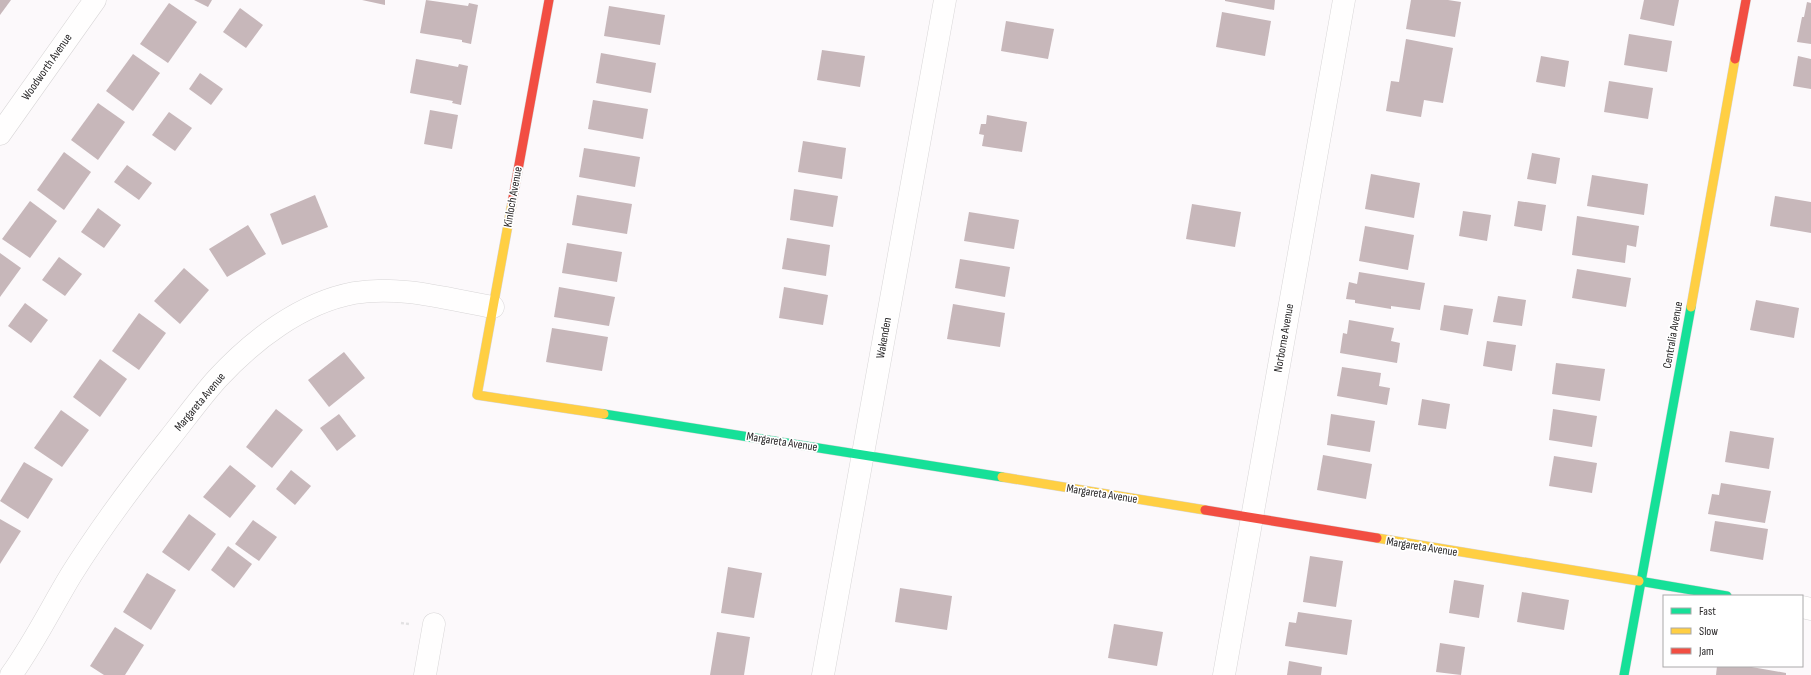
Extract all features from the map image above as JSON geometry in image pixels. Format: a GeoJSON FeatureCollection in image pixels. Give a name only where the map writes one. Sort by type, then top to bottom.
{"type":"FeatureCollection","features":[{"type":"Feature","properties":{"kind":"street","name":"Woodworth Avenue"},"geometry":{"type":"LineString","coordinates":[[0,134],[95,0]]}},
{"type":"Feature","properties":{"kind":"street","name":"Kinloch Avenue"},"geometry":{"type":"LineString","coordinates":[[477,395],[549,0]]}},
{"type":"Feature","properties":{"kind":"street","name":"Wakenden"},"geometry":{"type":"LineString","coordinates":[[823,675],[944,0]]}},
{"type":"Feature","properties":{"kind":"street","name":"Norborne Avenue"},"geometry":{"type":"LineString","coordinates":[[1224,675],[1344,0]]}},
{"type":"Feature","properties":{"kind":"street","name":"Centralia Avenue"},"geometry":{"type":"LineString","coordinates":[[1624,675],[1746,0]]}},
{"type":"Feature","properties":{"kind":"street","name":"Margareta Avenue"},"geometry":{"type":"LineString","coordinates":[[11,675],[26,655],[80,562],[141,474],[218,379],[240,356],[273,330],[300,312],[324,302],[353,294],[376,291],[398,291],[429,295],[493,307]]}},
{"type":"Feature","properties":{"kind":"street","name":"Margareta Avenue"},"geometry":{"type":"LineString","coordinates":[[477,395],[863,454],[1720,595]]}},
{"type":"Feature","properties":{"kind":"street"},"geometry":{"type":"LineString","coordinates":[[425,675],[434,624]]}},
{"type":"Feature","properties":{"kind":"building"},"geometry":{"type":"Polygon","coordinates":[[[0,0],[11,0],[0,15],[0,0]]]}},
{"type":"Feature","properties":{"kind":"building"},"geometry":{"type":"Polygon","coordinates":[[[194,0],[212,0],[208,7],[194,0]]]}},
{"type":"Feature","properties":{"kind":"building"},"geometry":{"type":"Polygon","coordinates":[[[362,0],[385,0],[385,5],[362,0]]]}},
{"type":"Feature","properties":{"kind":"building"},"geometry":{"type":"Polygon","coordinates":[[[426,0],[468,6],[469,3],[478,5],[471,44],[462,42],[462,40],[420,33],[426,0]]]}},
{"type":"Feature","properties":{"kind":"building"},"geometry":{"type":"Polygon","coordinates":[[[1275,0],[1274,10],[1225,1],[1275,0]]]}},
{"type":"Feature","properties":{"kind":"building"},"geometry":{"type":"Polygon","coordinates":[[[1411,0],[1448,0],[1461,2],[1455,37],[1406,29],[1411,0]]]}},
{"type":"Feature","properties":{"kind":"building"},"geometry":{"type":"Polygon","coordinates":[[[1644,0],[1679,0],[1674,26],[1640,19],[1644,0]]]}},
{"type":"Feature","properties":{"kind":"building"},"geometry":{"type":"Polygon","coordinates":[[[1807,2],[1811,3],[1811,44],[1797,42],[1802,17],[1804,17],[1807,2]]]}},
{"type":"Feature","properties":{"kind":"building"},"geometry":{"type":"Polygon","coordinates":[[[169,3],[197,22],[168,63],[140,44],[169,3]]]}},
{"type":"Feature","properties":{"kind":"building"},"geometry":{"type":"Polygon","coordinates":[[[609,6],[665,15],[660,45],[604,36],[609,6]]]}},
{"type":"Feature","properties":{"kind":"building"},"geometry":{"type":"Polygon","coordinates":[[[240,8],[263,25],[246,48],[223,32],[240,8]]]}},
{"type":"Feature","properties":{"kind":"building"},"geometry":{"type":"Polygon","coordinates":[[[1222,12],[1271,21],[1265,56],[1216,47],[1222,12]]]}},
{"type":"Feature","properties":{"kind":"building"},"geometry":{"type":"Polygon","coordinates":[[[1006,21],[1054,29],[1048,59],[1001,51],[1006,21]]]}},
{"type":"Feature","properties":{"kind":"building"},"geometry":{"type":"Polygon","coordinates":[[[1629,34],[1672,41],[1667,72],[1624,65],[1629,34]]]}},
{"type":"Feature","properties":{"kind":"building"},"geometry":{"type":"Polygon","coordinates":[[[1406,39],[1453,48],[1443,103],[1424,100],[1421,117],[1386,111],[1391,81],[1399,82],[1406,39]]]}},
{"type":"Feature","properties":{"kind":"building"},"geometry":{"type":"Polygon","coordinates":[[[822,50],[865,56],[860,87],[817,80],[822,50]]]}},
{"type":"Feature","properties":{"kind":"building"},"geometry":{"type":"Polygon","coordinates":[[[601,53],[656,63],[651,93],[596,83],[601,53]]]}},
{"type":"Feature","properties":{"kind":"building"},"geometry":{"type":"Polygon","coordinates":[[[133,54],[160,73],[133,111],[106,91],[133,54]]]}},
{"type":"Feature","properties":{"kind":"building"},"geometry":{"type":"Polygon","coordinates":[[[1541,56],[1569,61],[1565,87],[1536,82],[1541,56]]]}},
{"type":"Feature","properties":{"kind":"building"},"geometry":{"type":"Polygon","coordinates":[[[1798,56],[1811,59],[1811,89],[1793,86],[1798,56]]]}},
{"type":"Feature","properties":{"kind":"building"},"geometry":{"type":"Polygon","coordinates":[[[416,59],[458,67],[459,64],[468,66],[461,105],[452,103],[453,101],[410,93],[416,59]]]}},
{"type":"Feature","properties":{"kind":"building"},"geometry":{"type":"Polygon","coordinates":[[[200,73],[223,89],[211,105],[189,89],[200,73]]]}},
{"type":"Feature","properties":{"kind":"building"},"geometry":{"type":"Polygon","coordinates":[[[1609,81],[1653,88],[1648,119],[1604,112],[1609,81]]]}},
{"type":"Feature","properties":{"kind":"building"},"geometry":{"type":"Polygon","coordinates":[[[593,100],[648,109],[643,139],[588,129],[593,100]]]}},
{"type":"Feature","properties":{"kind":"building"},"geometry":{"type":"Polygon","coordinates":[[[98,103],[125,122],[98,160],[71,140],[98,103]]]}},
{"type":"Feature","properties":{"kind":"building"},"geometry":{"type":"Polygon","coordinates":[[[430,110],[458,115],[452,149],[424,144],[430,110]]]}},
{"type":"Feature","properties":{"kind":"building"},"geometry":{"type":"Polygon","coordinates":[[[169,112],[192,128],[175,151],[152,135],[169,112]]]}},
{"type":"Feature","properties":{"kind":"building"},"geometry":{"type":"Polygon","coordinates":[[[987,115],[1027,122],[1022,152],[982,146],[984,135],[979,134],[981,124],[986,124],[987,115]]]}},
{"type":"Feature","properties":{"kind":"building"},"geometry":{"type":"Polygon","coordinates":[[[803,141],[846,148],[842,179],[798,172],[803,141]]]}},
{"type":"Feature","properties":{"kind":"building"},"geometry":{"type":"Polygon","coordinates":[[[584,148],[640,157],[635,187],[579,177],[584,148]]]}},
{"type":"Feature","properties":{"kind":"building"},"geometry":{"type":"Polygon","coordinates":[[[64,152],[91,172],[64,210],[37,190],[64,152]]]}},
{"type":"Feature","properties":{"kind":"building"},"geometry":{"type":"Polygon","coordinates":[[[1532,153],[1560,158],[1556,184],[1527,179],[1532,153]]]}},
{"type":"Feature","properties":{"kind":"building"},"geometry":{"type":"Polygon","coordinates":[[[127,165],[152,183],[139,200],[114,182],[127,165]]]}},
{"type":"Feature","properties":{"kind":"building"},"geometry":{"type":"Polygon","coordinates":[[[1371,174],[1420,183],[1414,218],[1365,209],[1371,174]]]}},
{"type":"Feature","properties":{"kind":"building"},"geometry":{"type":"Polygon","coordinates":[[[1592,175],[1648,184],[1644,215],[1587,206],[1592,175]]]}},
{"type":"Feature","properties":{"kind":"building"},"geometry":{"type":"Polygon","coordinates":[[[794,189],[838,196],[833,227],[790,220],[794,189]]]}},
{"type":"Feature","properties":{"kind":"building"},"geometry":{"type":"Polygon","coordinates":[[[315,195],[328,227],[282,245],[270,214],[315,195]]]}},
{"type":"Feature","properties":{"kind":"building"},"geometry":{"type":"Polygon","coordinates":[[[577,195],[632,204],[627,234],[572,225],[577,195]]]}},
{"type":"Feature","properties":{"kind":"building"},"geometry":{"type":"Polygon","coordinates":[[[1775,196],[1811,202],[1811,233],[1770,226],[1775,196]]]}},
{"type":"Feature","properties":{"kind":"building"},"geometry":{"type":"Polygon","coordinates":[[[30,201],[57,221],[30,258],[2,239],[30,201]]]}},
{"type":"Feature","properties":{"kind":"building"},"geometry":{"type":"Polygon","coordinates":[[[1518,201],[1546,205],[1542,231],[1514,226],[1518,201]]]}},
{"type":"Feature","properties":{"kind":"building"},"geometry":{"type":"Polygon","coordinates":[[[1192,204],[1241,212],[1235,247],[1186,239],[1192,204]]]}},
{"type":"Feature","properties":{"kind":"building"},"geometry":{"type":"Polygon","coordinates":[[[98,208],[121,225],[104,248],[81,232],[98,208]]]}},
{"type":"Feature","properties":{"kind":"building"},"geometry":{"type":"Polygon","coordinates":[[[1463,211],[1491,215],[1487,241],[1459,236],[1463,211]]]}},
{"type":"Feature","properties":{"kind":"building"},"geometry":{"type":"Polygon","coordinates":[[[969,212],[1019,220],[1014,249],[964,241],[969,212]]]}},
{"type":"Feature","properties":{"kind":"building"},"geometry":{"type":"Polygon","coordinates":[[[1577,216],[1639,226],[1636,247],[1627,245],[1625,263],[1572,255],[1577,216]]]}},
{"type":"Feature","properties":{"kind":"building"},"geometry":{"type":"Polygon","coordinates":[[[248,225],[266,254],[227,277],[209,249],[248,225]]]}},
{"type":"Feature","properties":{"kind":"building"},"geometry":{"type":"Polygon","coordinates":[[[1365,226],[1414,235],[1408,270],[1359,261],[1365,226]]]}},
{"type":"Feature","properties":{"kind":"building"},"geometry":{"type":"Polygon","coordinates":[[[787,238],[830,245],[826,276],[782,269],[787,238]]]}},
{"type":"Feature","properties":{"kind":"building"},"geometry":{"type":"Polygon","coordinates":[[[567,243],[622,252],[617,282],[562,273],[567,243]]]}},
{"type":"Feature","properties":{"kind":"building"},"geometry":{"type":"Polygon","coordinates":[[[0,253],[21,268],[0,297],[0,253]]]}},
{"type":"Feature","properties":{"kind":"building"},"geometry":{"type":"Polygon","coordinates":[[[59,257],[82,274],[65,296],[42,280],[59,257]]]}},
{"type":"Feature","properties":{"kind":"building"},"geometry":{"type":"Polygon","coordinates":[[[960,259],[1010,267],[1005,297],[955,288],[960,259]]]}},
{"type":"Feature","properties":{"kind":"building"},"geometry":{"type":"Polygon","coordinates":[[[184,268],[209,290],[180,324],[154,301],[184,268]]]}},
{"type":"Feature","properties":{"kind":"building"},"geometry":{"type":"Polygon","coordinates":[[[1577,269],[1631,278],[1626,307],[1572,298],[1577,269]]]}},
{"type":"Feature","properties":{"kind":"building"},"geometry":{"type":"Polygon","coordinates":[[[1359,272],[1425,283],[1420,310],[1391,306],[1391,309],[1355,303],[1355,300],[1346,299],[1349,282],[1357,284],[1359,272]]]}},
{"type":"Feature","properties":{"kind":"building"},"geometry":{"type":"Polygon","coordinates":[[[559,287],[615,297],[609,326],[554,317],[559,287]]]}},
{"type":"Feature","properties":{"kind":"building"},"geometry":{"type":"Polygon","coordinates":[[[784,287],[828,295],[823,325],[779,318],[784,287]]]}},
{"type":"Feature","properties":{"kind":"building"},"geometry":{"type":"Polygon","coordinates":[[[1498,296],[1526,300],[1522,326],[1493,322],[1498,296]]]}},
{"type":"Feature","properties":{"kind":"building"},"geometry":{"type":"Polygon","coordinates":[[[1756,300],[1799,308],[1794,338],[1750,330],[1756,300]]]}},
{"type":"Feature","properties":{"kind":"building"},"geometry":{"type":"Polygon","coordinates":[[[25,303],[48,320],[31,343],[8,326],[25,303]]]}},
{"type":"Feature","properties":{"kind":"building"},"geometry":{"type":"Polygon","coordinates":[[[953,304],[1005,313],[1000,347],[947,339],[953,304]]]}},
{"type":"Feature","properties":{"kind":"building"},"geometry":{"type":"Polygon","coordinates":[[[1444,305],[1473,309],[1468,335],[1440,330],[1444,305]]]}},
{"type":"Feature","properties":{"kind":"building"},"geometry":{"type":"Polygon","coordinates":[[[139,313],[166,333],[139,370],[112,351],[139,313]]]}},
{"type":"Feature","properties":{"kind":"building"},"geometry":{"type":"Polygon","coordinates":[[[1349,320],[1394,328],[1391,341],[1400,343],[1397,363],[1340,353],[1343,333],[1347,334],[1349,320]]]}},
{"type":"Feature","properties":{"kind":"building"},"geometry":{"type":"Polygon","coordinates":[[[552,328],[608,337],[602,371],[546,362],[552,328]]]}},
{"type":"Feature","properties":{"kind":"building"},"geometry":{"type":"Polygon","coordinates":[[[1487,341],[1516,345],[1512,371],[1483,366],[1487,341]]]}},
{"type":"Feature","properties":{"kind":"building"},"geometry":{"type":"Polygon","coordinates":[[[344,352],[365,378],[329,407],[308,380],[344,352]]]}},
{"type":"Feature","properties":{"kind":"building"},"geometry":{"type":"Polygon","coordinates":[[[100,359],[127,379],[100,417],[73,397],[100,359]]]}},
{"type":"Feature","properties":{"kind":"building"},"geometry":{"type":"Polygon","coordinates":[[[1556,363],[1605,369],[1600,401],[1552,394],[1556,363]]]}},
{"type":"Feature","properties":{"kind":"building"},"geometry":{"type":"Polygon","coordinates":[[[1342,367],[1381,373],[1379,386],[1390,388],[1387,405],[1337,396],[1342,367]]]}},
{"type":"Feature","properties":{"kind":"building"},"geometry":{"type":"Polygon","coordinates":[[[1422,399],[1450,404],[1446,429],[1418,425],[1422,399]]]}},
{"type":"Feature","properties":{"kind":"building"},"geometry":{"type":"Polygon","coordinates":[[[276,409],[303,430],[272,468],[246,447],[276,409]]]}},
{"type":"Feature","properties":{"kind":"building"},"geometry":{"type":"Polygon","coordinates":[[[1553,409],[1597,416],[1592,447],[1549,440],[1553,409]]]}},
{"type":"Feature","properties":{"kind":"building"},"geometry":{"type":"Polygon","coordinates":[[[61,410],[89,430],[62,467],[34,448],[61,410]]]}},
{"type":"Feature","properties":{"kind":"building"},"geometry":{"type":"Polygon","coordinates":[[[339,414],[356,436],[337,451],[320,428],[339,414]]]}},
{"type":"Feature","properties":{"kind":"building"},"geometry":{"type":"Polygon","coordinates":[[[1331,414],[1375,421],[1370,452],[1327,445],[1331,414]]]}},
{"type":"Feature","properties":{"kind":"building"},"geometry":{"type":"Polygon","coordinates":[[[1730,431],[1774,438],[1769,469],[1725,462],[1730,431]]]}},
{"type":"Feature","properties":{"kind":"building"},"geometry":{"type":"Polygon","coordinates":[[[1323,455],[1372,464],[1366,499],[1317,490],[1323,455]]]}},
{"type":"Feature","properties":{"kind":"building"},"geometry":{"type":"Polygon","coordinates":[[[1554,456],[1597,463],[1592,493],[1549,486],[1554,456]]]}},
{"type":"Feature","properties":{"kind":"building"},"geometry":{"type":"Polygon","coordinates":[[[24,462],[53,479],[28,519],[0,501],[24,462]]]}},
{"type":"Feature","properties":{"kind":"building"},"geometry":{"type":"Polygon","coordinates":[[[230,465],[256,486],[230,518],[203,497],[230,465]]]}},
{"type":"Feature","properties":{"kind":"building"},"geometry":{"type":"Polygon","coordinates":[[[291,470],[311,486],[295,505],[276,489],[291,470]]]}},
{"type":"Feature","properties":{"kind":"building"},"geometry":{"type":"Polygon","coordinates":[[[1721,483],[1771,491],[1765,523],[1708,514],[1712,494],[1719,495],[1721,483]]]}},
{"type":"Feature","properties":{"kind":"building"},"geometry":{"type":"Polygon","coordinates":[[[189,514],[216,534],[189,571],[162,552],[189,514]]]}},
{"type":"Feature","properties":{"kind":"building"},"geometry":{"type":"Polygon","coordinates":[[[0,519],[21,531],[0,564],[0,519]]]}},
{"type":"Feature","properties":{"kind":"building"},"geometry":{"type":"Polygon","coordinates":[[[253,520],[277,537],[259,561],[235,544],[253,520]]]}},
{"type":"Feature","properties":{"kind":"building"},"geometry":{"type":"Polygon","coordinates":[[[1715,521],[1768,529],[1763,560],[1710,551],[1715,521]]]}},
{"type":"Feature","properties":{"kind":"building"},"geometry":{"type":"Polygon","coordinates":[[[228,546],[252,564],[234,588],[211,570],[228,546]]]}},
{"type":"Feature","properties":{"kind":"building"},"geometry":{"type":"Polygon","coordinates":[[[1310,556],[1343,561],[1336,607],[1303,602],[1310,556]]]}},
{"type":"Feature","properties":{"kind":"building"},"geometry":{"type":"Polygon","coordinates":[[[728,567],[762,573],[754,618],[721,613],[728,567]]]}},
{"type":"Feature","properties":{"kind":"building"},"geometry":{"type":"Polygon","coordinates":[[[147,573],[176,590],[151,630],[123,612],[147,573]]]}},
{"type":"Feature","properties":{"kind":"building"},"geometry":{"type":"Polygon","coordinates":[[[1454,580],[1484,585],[1479,618],[1449,613],[1454,580]]]}},
{"type":"Feature","properties":{"kind":"building"},"geometry":{"type":"Polygon","coordinates":[[[900,588],[952,596],[947,630],[895,622],[900,588]]]}},
{"type":"Feature","properties":{"kind":"building"},"geometry":{"type":"Polygon","coordinates":[[[1522,592],[1569,600],[1564,630],[1517,622],[1522,592]]]}},
{"type":"Feature","properties":{"kind":"building"},"geometry":{"type":"Polygon","coordinates":[[[1298,612],[1352,620],[1347,655],[1285,646],[1289,622],[1296,623],[1298,612]]]}},
{"type":"Feature","properties":{"kind":"building"},"geometry":{"type":"Polygon","coordinates":[[[1114,624],[1163,632],[1157,666],[1108,658],[1114,624]]]}},
{"type":"Feature","properties":{"kind":"building"},"geometry":{"type":"Polygon","coordinates":[[[115,627],[144,645],[125,675],[104,675],[90,666],[115,627]]]}},
{"type":"Feature","properties":{"kind":"building"},"geometry":{"type":"Polygon","coordinates":[[[717,632],[750,637],[744,675],[710,675],[717,632]]]}},
{"type":"Feature","properties":{"kind":"building"},"geometry":{"type":"Polygon","coordinates":[[[1440,643],[1465,647],[1461,675],[1436,672],[1440,643]]]}},
{"type":"Feature","properties":{"kind":"building"},"geometry":{"type":"Polygon","coordinates":[[[1289,661],[1322,667],[1321,675],[1287,675],[1289,661]]]}},
{"type":"Feature","properties":{"kind":"building"},"geometry":{"type":"Polygon","coordinates":[[[1717,667],[1752,667],[1786,673],[1786,675],[1716,675],[1717,667]]]}},
{"type":"Feature","properties":{"kind":"traffic: fast"},"geometry":{"type":"LineString","coordinates":[[1624,675],[1691,307]]}},
{"type":"Feature","properties":{"kind":"traffic: fast"},"geometry":{"type":"LineString","coordinates":[[604,414],[1002,477]]}},
{"type":"Feature","properties":{"kind":"traffic: fast"},"geometry":{"type":"LineString","coordinates":[[1639,581],[1721,595]]}},
{"type":"Feature","properties":{"kind":"traffic: slow"},"geometry":{"type":"LineString","coordinates":[[1691,307],[1735,59]]}},
{"type":"Feature","properties":{"kind":"traffic: slow"},"geometry":{"type":"LineString","coordinates":[[512,203],[477,395],[604,414]]}},
{"type":"Feature","properties":{"kind":"traffic: slow"},"geometry":{"type":"LineString","coordinates":[[1002,477],[1205,510]]}},
{"type":"Feature","properties":{"kind":"traffic: slow"},"geometry":{"type":"LineString","coordinates":[[1377,538],[1639,581]]}},
{"type":"Feature","properties":{"kind":"traffic: jam"},"geometry":{"type":"LineString","coordinates":[[512,203],[549,0]]}},
{"type":"Feature","properties":{"kind":"traffic: jam"},"geometry":{"type":"LineString","coordinates":[[1735,59],[1746,0]]}},
{"type":"Feature","properties":{"kind":"traffic: jam"},"geometry":{"type":"LineString","coordinates":[[1205,510],[1377,538]]}}]}
